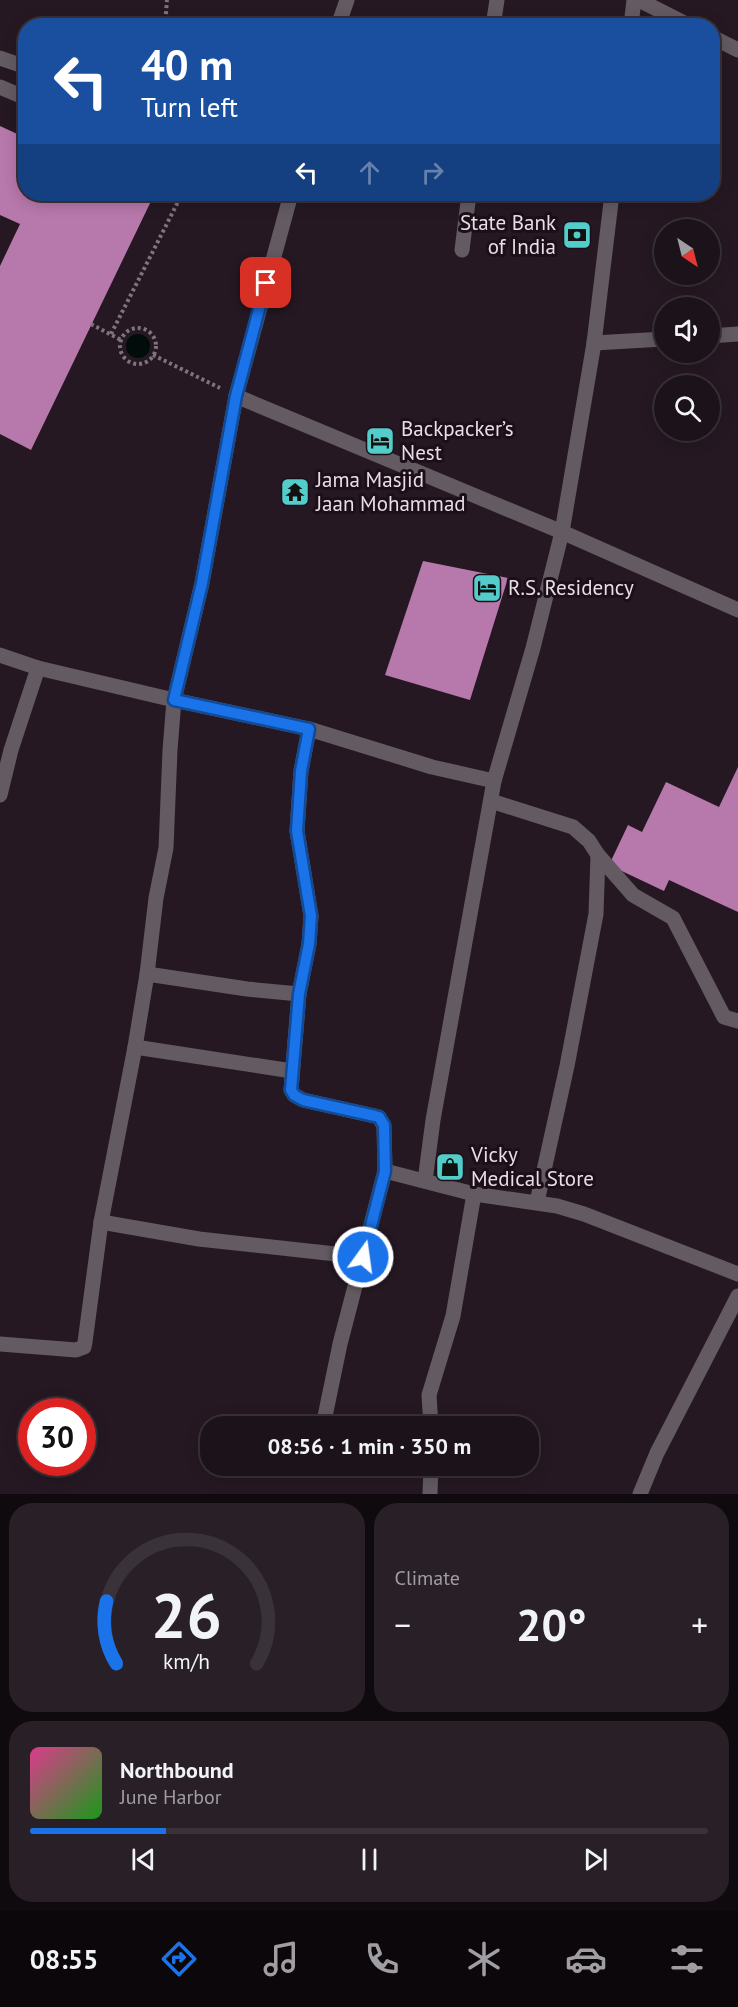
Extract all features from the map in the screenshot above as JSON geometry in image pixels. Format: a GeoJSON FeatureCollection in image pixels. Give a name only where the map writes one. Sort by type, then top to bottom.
{"type":"FeatureCollection","features":[{"type":"Feature","properties":{"kind":"street"},"geometry":{"type":"LineString","coordinates":[[341,18],[347,0]]}},
{"type":"Feature","properties":{"kind":"street"},"geometry":{"type":"LineString","coordinates":[[494,18],[497,0]]}},
{"type":"Feature","properties":{"kind":"street"},"geometry":{"type":"LineString","coordinates":[[632,18],[634,0]]}},
{"type":"Feature","properties":{"kind":"street"},"geometry":{"type":"LineString","coordinates":[[639,0],[674,18]]}},
{"type":"Feature","properties":{"kind":"street"},"geometry":{"type":"LineString","coordinates":[[720,41],[738,50]]}},
{"type":"Feature","properties":{"kind":"street"},"geometry":{"type":"LineString","coordinates":[[0,58],[18,64]]}},
{"type":"Feature","properties":{"kind":"street"},"geometry":{"type":"LineString","coordinates":[[0,87],[18,95]]}},
{"type":"Feature","properties":{"kind":"street"},"geometry":{"type":"LineString","coordinates":[[0,1344],[76,1350],[84,1347],[87,1336],[101,1222],[135,1047],[156,898],[166,849],[174,700],[202,583],[236,396],[289,201]]}},
{"type":"Feature","properties":{"kind":"street"},"geometry":{"type":"LineString","coordinates":[[462,249],[468,201]]}},
{"type":"Feature","properties":{"kind":"street"},"geometry":{"type":"LineString","coordinates":[[425,1181],[433,1120],[494,781],[533,648],[562,532],[594,343],[611,201]]}},
{"type":"Feature","properties":{"kind":"street"},"geometry":{"type":"LineString","coordinates":[[720,335],[738,334]]}},
{"type":"Feature","properties":{"kind":"street"},"geometry":{"type":"LineString","coordinates":[[594,343],[654,340]]}},
{"type":"Feature","properties":{"kind":"street"},"geometry":{"type":"LineString","coordinates":[[236,396],[562,532],[738,610]]}},
{"type":"Feature","properties":{"kind":"street"},"geometry":{"type":"LineString","coordinates":[[0,655],[38,668],[309,729],[432,767],[494,781]]}},
{"type":"Feature","properties":{"kind":"street"},"geometry":{"type":"LineString","coordinates":[[0,795],[11,750],[38,668]]}},
{"type":"Feature","properties":{"kind":"street"},"geometry":{"type":"LineString","coordinates":[[309,729],[301,771],[297,831],[311,916],[309,944],[299,994],[291,1090],[298,1098],[379,1117],[384,1125],[385,1171],[340,1344],[325,1416]]}},
{"type":"Feature","properties":{"kind":"street"},"geometry":{"type":"LineString","coordinates":[[491,801],[573,827],[589,841],[633,896],[673,918],[724,1017],[738,1021]]}},
{"type":"Feature","properties":{"kind":"street"},"geometry":{"type":"LineString","coordinates":[[537,1202],[567,1066],[596,914],[598,855]]}},
{"type":"Feature","properties":{"kind":"street"},"geometry":{"type":"LineString","coordinates":[[147,974],[299,994]]}},
{"type":"Feature","properties":{"kind":"street"},"geometry":{"type":"LineString","coordinates":[[135,1047],[292,1071]]}},
{"type":"Feature","properties":{"kind":"street"},"geometry":{"type":"LineString","coordinates":[[385,1171],[474,1194],[537,1202],[584,1214],[738,1274]]}},
{"type":"Feature","properties":{"kind":"street"},"geometry":{"type":"LineString","coordinates":[[430,1416],[429,1395],[453,1317],[474,1194]]}},
{"type":"Feature","properties":{"kind":"street"},"geometry":{"type":"LineString","coordinates":[[101,1222],[199,1239],[363,1257]]}},
{"type":"Feature","properties":{"kind":"street"},"geometry":{"type":"LineString","coordinates":[[640,1494],[671,1424],[738,1296]]}},
{"type":"Feature","properties":{"kind":"street"},"geometry":{"type":"LineString","coordinates":[[430,1494],[431,1476]]}},
{"type":"Feature","properties":{"kind":"path"},"geometry":{"type":"LineString","coordinates":[[166,18],[167,0]]}},
{"type":"Feature","properties":{"kind":"path"},"geometry":{"type":"LineString","coordinates":[[111,334],[178,201]]}},
{"type":"Feature","properties":{"kind":"path"},"geometry":{"type":"LineString","coordinates":[[91,324],[121,340]]}},
{"type":"Feature","properties":{"kind":"path"},"geometry":{"type":"LineString","coordinates":[[132,329],[146,330],[153,335],[156,343],[156,351],[153,355],[144,364],[127,361],[122,354],[121,340],[132,329]]}},
{"type":"Feature","properties":{"kind":"path"},"geometry":{"type":"LineString","coordinates":[[153,355],[236,396]]}},
{"type":"Feature","properties":{"kind":"shaded area"},"geometry":{"type":"Polygon","coordinates":[[[138,334],[147,337],[150,346],[147,355],[138,358],[129,355],[126,346],[129,337],[138,334]]]}},
{"type":"Feature","properties":{"kind":"building"},"geometry":{"type":"Polygon","coordinates":[[[0,126],[18,134],[18,201],[151,201],[31,450],[0,434],[0,266],[20,224],[0,215],[0,126]]]}},
{"type":"Feature","properties":{"kind":"building"},"geometry":{"type":"Polygon","coordinates":[[[423,561],[508,578],[470,700],[385,675],[423,561]]]}},
{"type":"Feature","properties":{"kind":"building"},"geometry":{"type":"Polygon","coordinates":[[[738,767],[738,912],[669,880],[664,891],[609,865],[628,825],[642,832],[666,782],[719,807],[738,767]]]}},
{"type":"Feature","properties":{"kind":"place","name":"State Bank of India"},"geometry":{"type":"Point","coordinates":[577,235]}},
{"type":"Feature","properties":{"kind":"place","name":"Backpacker’s Nest"},"geometry":{"type":"Point","coordinates":[380,441]}},
{"type":"Feature","properties":{"kind":"place","name":"Jama Masjid Jaan Mohammad"},"geometry":{"type":"Point","coordinates":[295,492]}},
{"type":"Feature","properties":{"kind":"place","name":"R.S. Residency"},"geometry":{"type":"Point","coordinates":[487,588]}},
{"type":"Feature","properties":{"kind":"place","name":"Vicky Medical Store"},"geometry":{"type":"Point","coordinates":[450,1167]}},
{"type":"Feature","properties":{"kind":"route"},"geometry":{"type":"LineString","coordinates":[[266,283],[236,396],[202,583],[174,700],[309,729],[301,771],[297,831],[311,916],[309,944],[299,994],[291,1090],[294,1095],[303,1100],[379,1117],[384,1125],[385,1171],[363,1257]]}}]}
